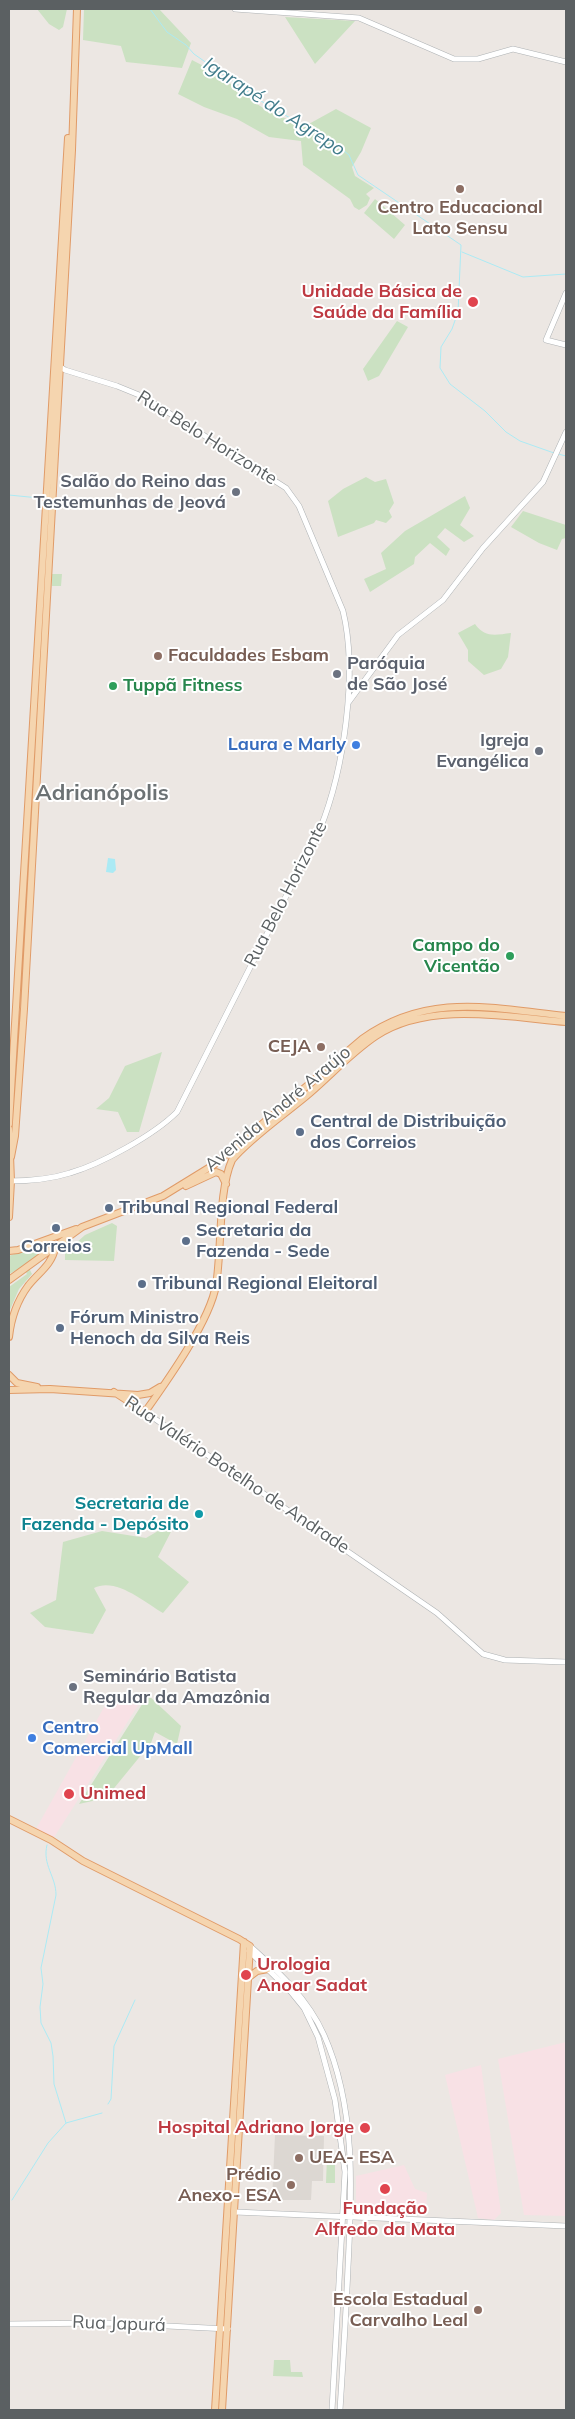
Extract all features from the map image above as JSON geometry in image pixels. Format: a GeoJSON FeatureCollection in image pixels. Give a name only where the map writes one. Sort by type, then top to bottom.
{"type":"FeatureCollection","features":[{"type":"Feature","properties":{"kind":"main road"},"geometry":{"type":"LineString","coordinates":[[11,1157],[15,1136],[24,1010],[59,376],[67,148],[73,103],[77,9]]}},
{"type":"Feature","properties":{"kind":"main road"},"geometry":{"type":"LineString","coordinates":[[9,1124],[63,253]]}},
{"type":"Feature","properties":{"kind":"main road"},"geometry":{"type":"LineString","coordinates":[[14,963],[18,970]]}},
{"type":"Feature","properties":{"kind":"main road"},"geometry":{"type":"LineString","coordinates":[[12,994],[17,987]]}},
{"type":"Feature","properties":{"kind":"main road","name":"Avenida André Araújo"},"geometry":{"type":"LineString","coordinates":[[9,1280],[82,1227],[170,1192],[215,1164],[362,1039],[389,1022],[417,1011],[453,1006],[566,1016]]}},
{"type":"Feature","properties":{"kind":"main road","name":"Avenida André Araújo"},"geometry":{"type":"LineString","coordinates":[[226,1185],[230,1166],[236,1156],[358,1050],[392,1027],[420,1018],[452,1014],[566,1022]]}},
{"type":"Feature","properties":{"kind":"main road"},"geometry":{"type":"LineString","coordinates":[[9,1129],[11,1157],[9,1217]]}},
{"type":"Feature","properties":{"kind":"main road"},"geometry":{"type":"LineString","coordinates":[[145,1412],[166,1381],[211,1304],[218,1275],[226,1185],[221,1174],[216,1172],[170,1192]]}},
{"type":"Feature","properties":{"kind":"main road"},"geometry":{"type":"LineString","coordinates":[[9,1251],[18,1250],[82,1227]]}},
{"type":"Feature","properties":{"kind":"main road"},"geometry":{"type":"LineString","coordinates":[[9,1337],[12,1318],[23,1294],[48,1264],[55,1248]]}},
{"type":"Feature","properties":{"kind":"main road"},"geometry":{"type":"LineString","coordinates":[[9,1376],[17,1382],[50,1389]]}},
{"type":"Feature","properties":{"kind":"main road"},"geometry":{"type":"LineString","coordinates":[[114,1392],[145,1394],[156,1390],[166,1381]]}},
{"type":"Feature","properties":{"kind":"main road","name":"Rua Valério Botelho de Andrade"},"geometry":{"type":"LineString","coordinates":[[9,1390],[50,1389],[114,1392],[145,1412]]}},
{"type":"Feature","properties":{"kind":"main road"},"geometry":{"type":"LineString","coordinates":[[9,1819],[246,1946],[246,1976],[230,2156],[215,2410]]}},
{"type":"Feature","properties":{"kind":"main road"},"geometry":{"type":"LineString","coordinates":[[246,1976],[257,1970],[268,1969]]}},
{"type":"Feature","properties":{"kind":"main road"},"geometry":{"type":"LineString","coordinates":[[222,2410],[239,2156],[241,2044]]}},
{"type":"Feature","properties":{"kind":"main road"},"geometry":{"type":"LineString","coordinates":[[230,2156],[239,2156]]}},
{"type":"Feature","properties":{"kind":"street"},"geometry":{"type":"LineString","coordinates":[[235,9],[359,18],[454,59],[478,59],[513,49],[566,62]]}},
{"type":"Feature","properties":{"kind":"street"},"geometry":{"type":"LineString","coordinates":[[566,293],[546,340],[566,345]]}},
{"type":"Feature","properties":{"kind":"street","name":"Rua Belo Horizonte"},"geometry":{"type":"LineString","coordinates":[[10,1181],[72,1172],[141,1140],[163,1126],[177,1112],[329,808],[344,739],[348,703],[346,626],[343,611],[296,500],[286,488],[144,396],[65,370],[59,366]]}},
{"type":"Feature","properties":{"kind":"street","name":"Rua Belo Horizonte"},"geometry":{"type":"LineString","coordinates":[[59,376],[79,374]]}},
{"type":"Feature","properties":{"kind":"street"},"geometry":{"type":"LineString","coordinates":[[348,703],[398,635],[450,593],[483,548],[543,482],[566,432]]}},
{"type":"Feature","properties":{"kind":"street","name":"Rua Valério Botelho de Andrade"},"geometry":{"type":"LineString","coordinates":[[145,1412],[446,1619],[474,1648],[486,1655],[505,1660],[566,1662]]}},
{"type":"Feature","properties":{"kind":"street"},"geometry":{"type":"LineString","coordinates":[[246,1946],[304,2008],[318,2037],[335,2100],[344,2158],[344,2218],[332,2410]]}},
{"type":"Feature","properties":{"kind":"street"},"geometry":{"type":"LineString","coordinates":[[246,1946],[295,1989],[308,2006],[324,2035],[343,2098],[350,2158],[350,2218],[340,2410]]}},
{"type":"Feature","properties":{"kind":"street"},"geometry":{"type":"LineString","coordinates":[[235,2212],[566,2226]]}},
{"type":"Feature","properties":{"kind":"street","name":"Rua Japurá"},"geometry":{"type":"LineString","coordinates":[[9,2324],[106,2323],[228,2329]]}},
{"type":"Feature","properties":{"kind":"shaded area","name":"Unimed"},"geometry":{"type":"Polygon","coordinates":[[[144,1696],[53,1839],[36,1829],[108,1700],[144,1696]]]}},
{"type":"Feature","properties":{"kind":"shaded area"},"geometry":{"type":"Polygon","coordinates":[[[566,2042],[566,2216],[524,2215],[498,2059],[566,2042]]]}},
{"type":"Feature","properties":{"kind":"shaded area"},"geometry":{"type":"Polygon","coordinates":[[[481,2065],[501,2213],[494,2220],[478,2218],[445,2075],[481,2065]]]}},
{"type":"Feature","properties":{"kind":"shaded area","name":"UEA- ESA"},"geometry":{"type":"Polygon","coordinates":[[[275,2135],[324,2136],[323,2181],[312,2181],[311,2200],[272,2200],[275,2135]]]}},
{"type":"Feature","properties":{"kind":"shaded area","name":"Fundação Alfredo da Mata"},"geometry":{"type":"Polygon","coordinates":[[[404,2165],[415,2189],[427,2193],[426,2213],[356,2211],[356,2176],[404,2165]]]}},
{"type":"Feature","properties":{"kind":"green space"},"geometry":{"type":"Polygon","coordinates":[[[37,9],[67,9],[63,27],[59,30],[49,24],[37,9]]]}},
{"type":"Feature","properties":{"kind":"green space"},"geometry":{"type":"Polygon","coordinates":[[[84,9],[159,9],[191,43],[182,68],[126,62],[121,46],[83,40],[84,9]]]}},
{"type":"Feature","properties":{"kind":"green space"},"geometry":{"type":"Polygon","coordinates":[[[285,17],[355,21],[315,64],[285,17]]]}},
{"type":"Feature","properties":{"kind":"green space"},"geometry":{"type":"Polygon","coordinates":[[[192,60],[219,76],[265,109],[283,117],[307,125],[336,109],[371,128],[361,152],[352,167],[355,176],[374,188],[366,194],[370,198],[367,205],[359,210],[354,207],[350,199],[303,165],[301,141],[269,137],[237,119],[204,107],[178,94],[192,60]]]}},
{"type":"Feature","properties":{"kind":"green space"},"geometry":{"type":"Polygon","coordinates":[[[375,199],[405,225],[394,239],[364,213],[375,199]]]}},
{"type":"Feature","properties":{"kind":"green space"},"geometry":{"type":"Polygon","coordinates":[[[397,321],[408,327],[379,376],[368,381],[363,369],[397,321]]]}},
{"type":"Feature","properties":{"kind":"green space"},"geometry":{"type":"Polygon","coordinates":[[[366,477],[375,482],[386,479],[394,503],[389,511],[392,517],[386,523],[376,520],[374,523],[338,537],[328,501],[343,489],[366,477]]]}},
{"type":"Feature","properties":{"kind":"green space"},"geometry":{"type":"Polygon","coordinates":[[[465,496],[470,508],[460,525],[474,536],[464,542],[445,528],[437,537],[450,549],[446,556],[430,543],[415,557],[414,564],[370,592],[364,579],[386,569],[381,553],[405,531],[465,496]]]}},
{"type":"Feature","properties":{"kind":"green space"},"geometry":{"type":"Polygon","coordinates":[[[523,511],[566,525],[566,538],[562,539],[557,550],[539,543],[511,527],[523,511]]]}},
{"type":"Feature","properties":{"kind":"green space"},"geometry":{"type":"Polygon","coordinates":[[[52,574],[62,574],[61,586],[52,586],[52,574]]]}},
{"type":"Feature","properties":{"kind":"green space"},"geometry":{"type":"Polygon","coordinates":[[[475,624],[487,634],[511,633],[508,657],[501,669],[484,675],[468,661],[468,650],[458,633],[475,624]]]}},
{"type":"Feature","properties":{"kind":"green space"},"geometry":{"type":"Polygon","coordinates":[[[162,1052],[139,1132],[127,1132],[118,1112],[96,1109],[109,1098],[125,1066],[162,1052]]]}},
{"type":"Feature","properties":{"kind":"green space"},"geometry":{"type":"Polygon","coordinates":[[[112,1223],[117,1226],[114,1261],[65,1260],[65,1253],[85,1235],[112,1223]]]}},
{"type":"Feature","properties":{"kind":"green space"},"geometry":{"type":"Polygon","coordinates":[[[59,1237],[27,1264],[32,1274],[19,1289],[9,1312],[9,1287],[27,1274],[23,1267],[9,1274],[9,1256],[59,1237]]]}},
{"type":"Feature","properties":{"kind":"green space"},"geometry":{"type":"Polygon","coordinates":[[[177,1520],[158,1557],[189,1582],[163,1613],[130,1592],[103,1585],[94,1588],[106,1610],[93,1634],[45,1627],[30,1613],[56,1600],[63,1542],[102,1531],[146,1538],[177,1520]]]}},
{"type":"Feature","properties":{"kind":"green space"},"geometry":{"type":"Polygon","coordinates":[[[148,1695],[181,1726],[177,1744],[155,1732],[151,1743],[106,1798],[79,1804],[148,1695]]]}},
{"type":"Feature","properties":{"kind":"green space"},"geometry":{"type":"Polygon","coordinates":[[[327,2156],[335,2156],[335,2183],[326,2183],[327,2156]]]}},
{"type":"Feature","properties":{"kind":"green space"},"geometry":{"type":"Polygon","coordinates":[[[274,2360],[290,2360],[291,2372],[302,2372],[303,2377],[273,2376],[274,2360]]]}},
{"type":"Feature","properties":{"kind":"water"},"geometry":{"type":"Polygon","coordinates":[[[108,858],[115,859],[116,870],[113,873],[106,872],[108,858]]]}},
{"type":"Feature","properties":{"kind":"waterway","name":"Igarapé do Agrepo"},"geometry":{"type":"LineString","coordinates":[[150,9],[167,32],[186,45],[194,54],[261,101],[338,146],[349,155],[358,175],[461,245],[458,312],[452,329],[441,347],[440,368],[450,384],[485,411],[506,432],[520,441],[554,453]]}},
{"type":"Feature","properties":{"kind":"waterway"},"geometry":{"type":"LineString","coordinates":[[462,252],[523,277],[566,274]]}},
{"type":"Feature","properties":{"kind":"waterway","name":"Igarapé do Agrepo"},"geometry":{"type":"LineString","coordinates":[[558,454],[566,456]]}},
{"type":"Feature","properties":{"kind":"waterway"},"geometry":{"type":"LineString","coordinates":[[9,495],[39,498]]}},
{"type":"Feature","properties":{"kind":"waterway"},"geometry":{"type":"LineString","coordinates":[[47,1845],[46,1859],[54,1882],[56,1895],[41,1968],[43,1984],[40,2007],[41,2023],[51,2043],[54,2084],[66,2123]]}},
{"type":"Feature","properties":{"kind":"waterway"},"geometry":{"type":"LineString","coordinates":[[108,2104],[111,2099],[114,2046],[135,2000]]}},
{"type":"Feature","properties":{"kind":"waterway"},"geometry":{"type":"LineString","coordinates":[[12,2200],[48,2143],[66,2123],[102,2113]]}},
{"type":"Feature","properties":{"kind":"place","name":"Centro Educacional Lato Sensu"},"geometry":{"type":"Point","coordinates":[460,189]}},
{"type":"Feature","properties":{"kind":"place","name":"Unidade Básica de Saúde da Família"},"geometry":{"type":"Point","coordinates":[473,302]}},
{"type":"Feature","properties":{"kind":"place","name":"Salão do Reino das Testemunhas de Jeová"},"geometry":{"type":"Point","coordinates":[236,492]}},
{"type":"Feature","properties":{"kind":"place","name":"Faculdades Esbam"},"geometry":{"type":"Point","coordinates":[158,656]}},
{"type":"Feature","properties":{"kind":"place","name":"Paróquia de São José"},"geometry":{"type":"Point","coordinates":[337,674]}},
{"type":"Feature","properties":{"kind":"place","name":"Tuppã Fitness"},"geometry":{"type":"Point","coordinates":[113,686]}},
{"type":"Feature","properties":{"kind":"place","name":"Laura e Marly"},"geometry":{"type":"Point","coordinates":[356,745]}},
{"type":"Feature","properties":{"kind":"place","name":"Igreja Evangélica"},"geometry":{"type":"Point","coordinates":[539,751]}},
{"type":"Feature","properties":{"kind":"place","name":"Campo do Vicentão"},"geometry":{"type":"Point","coordinates":[510,956]}},
{"type":"Feature","properties":{"kind":"place","name":"CEJA"},"geometry":{"type":"Point","coordinates":[321,1047]}},
{"type":"Feature","properties":{"kind":"place","name":"Central de Distribuição dos Correios"},"geometry":{"type":"Point","coordinates":[300,1132]}},
{"type":"Feature","properties":{"kind":"place","name":"Tribunal Regional Federal"},"geometry":{"type":"Point","coordinates":[109,1208]}},
{"type":"Feature","properties":{"kind":"place","name":"Correios"},"geometry":{"type":"Point","coordinates":[56,1228]}},
{"type":"Feature","properties":{"kind":"place","name":"Secretaria da Fazenda - Sede"},"geometry":{"type":"Point","coordinates":[186,1241]}},
{"type":"Feature","properties":{"kind":"place","name":"Tribunal Regional Eleitoral"},"geometry":{"type":"Point","coordinates":[142,1284]}},
{"type":"Feature","properties":{"kind":"place","name":"Fórum Ministro Henoch da Silva Reis"},"geometry":{"type":"Point","coordinates":[60,1328]}},
{"type":"Feature","properties":{"kind":"place","name":"Secretaria de Fazenda - Depósito"},"geometry":{"type":"Point","coordinates":[199,1514]}},
{"type":"Feature","properties":{"kind":"place","name":"Seminário Batista Regular da Amazônia"},"geometry":{"type":"Point","coordinates":[73,1687]}},
{"type":"Feature","properties":{"kind":"place","name":"Centro Comercial UpMall"},"geometry":{"type":"Point","coordinates":[32,1738]}},
{"type":"Feature","properties":{"kind":"place","name":"Unimed"},"geometry":{"type":"Point","coordinates":[69,1794]}},
{"type":"Feature","properties":{"kind":"place","name":"Urologia Anoar Sadat"},"geometry":{"type":"Point","coordinates":[246,1975]}},
{"type":"Feature","properties":{"kind":"place","name":"Hospital Adriano Jorge"},"geometry":{"type":"Point","coordinates":[365,2128]}},
{"type":"Feature","properties":{"kind":"place","name":"UEA- ESA"},"geometry":{"type":"Point","coordinates":[299,2158]}},
{"type":"Feature","properties":{"kind":"place","name":"Prédio Anexo- ESA"},"geometry":{"type":"Point","coordinates":[291,2185]}},
{"type":"Feature","properties":{"kind":"place","name":"Fundação Alfredo da Mata"},"geometry":{"type":"Point","coordinates":[385,2189]}},
{"type":"Feature","properties":{"kind":"place","name":"Escola Estadual Carvalho Leal"},"geometry":{"type":"Point","coordinates":[478,2310]}},
{"type":"Feature","properties":{"kind":"district","name":"Adrianópolis"},"geometry":{"type":"Point","coordinates":[102,793]}}]}
